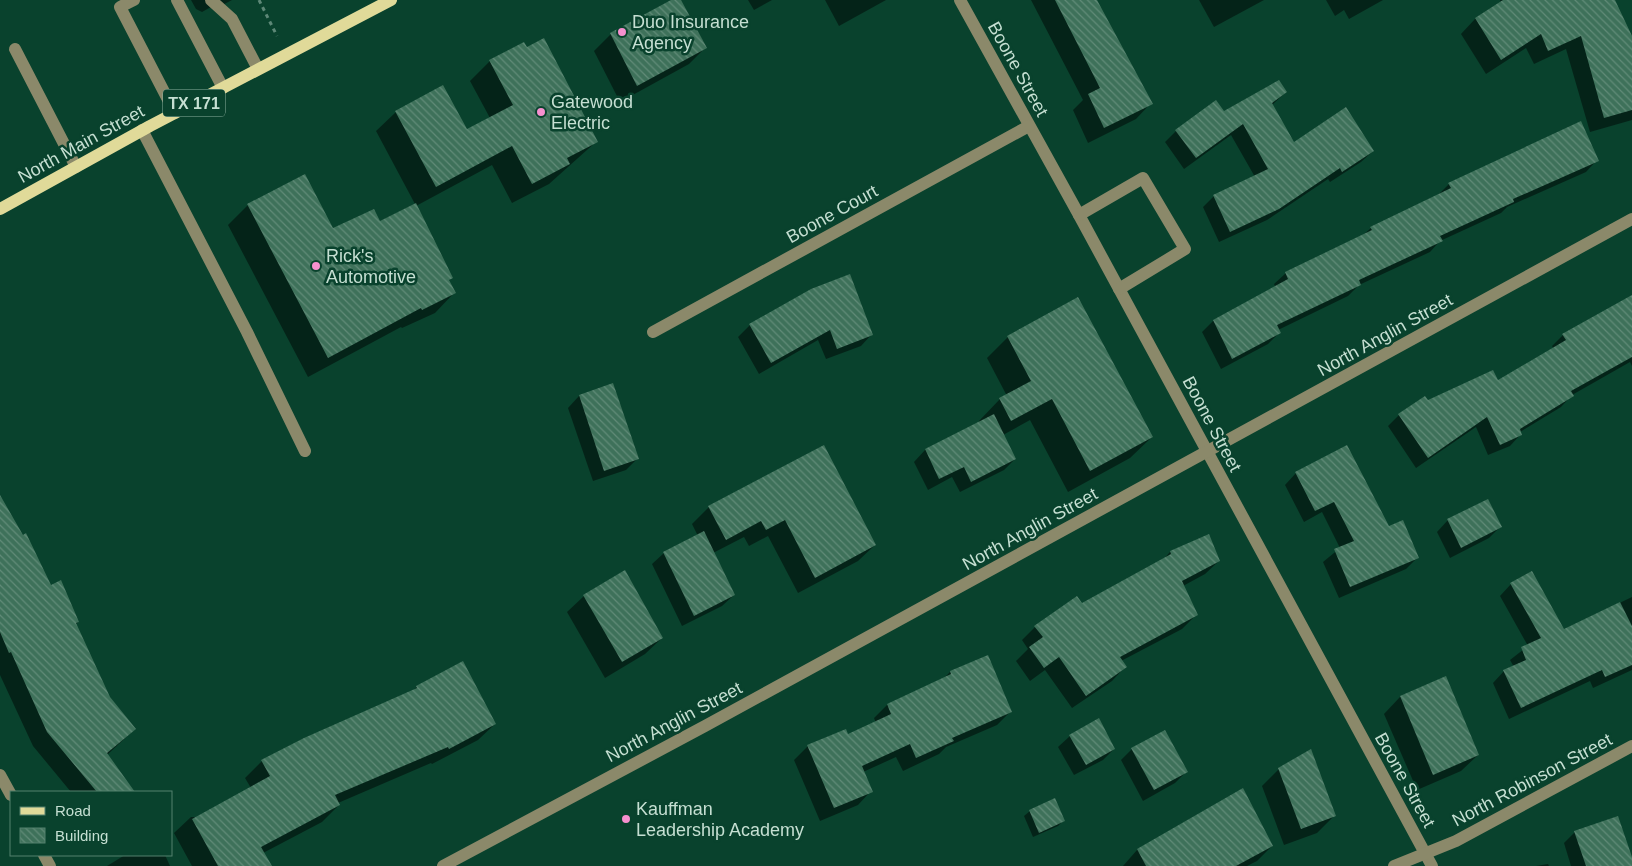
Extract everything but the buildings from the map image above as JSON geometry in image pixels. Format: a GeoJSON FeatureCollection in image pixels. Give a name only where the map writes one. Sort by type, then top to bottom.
{"type":"FeatureCollection","features":[{"type":"Feature","properties":{"kind":"main road","name":"North Main Street"},"geometry":{"type":"LineString","coordinates":[[0,209],[142,130],[258,70],[372,4],[391,0]]}},
{"type":"Feature","properties":{"kind":"street"},"geometry":{"type":"LineString","coordinates":[[134,0],[120,7],[175,113]]}},
{"type":"Feature","properties":{"kind":"street"},"geometry":{"type":"LineString","coordinates":[[177,0],[223,88]]}},
{"type":"Feature","properties":{"kind":"street"},"geometry":{"type":"LineString","coordinates":[[211,0],[232,19],[258,70]]}},
{"type":"Feature","properties":{"kind":"street","name":"Boone Street"},"geometry":{"type":"LineString","coordinates":[[960,0],[1080,215],[1206,452],[1432,866]]}},
{"type":"Feature","properties":{"kind":"street"},"geometry":{"type":"LineString","coordinates":[[15,49],[76,167]]}},
{"type":"Feature","properties":{"kind":"street","name":"Boone Court"},"geometry":{"type":"LineString","coordinates":[[653,332],[1029,126]]}},
{"type":"Feature","properties":{"kind":"street"},"geometry":{"type":"LineString","coordinates":[[142,130],[305,451]]}},
{"type":"Feature","properties":{"kind":"street"},"geometry":{"type":"LineString","coordinates":[[1080,215],[1143,178],[1185,249],[1119,289]]}},
{"type":"Feature","properties":{"kind":"street","name":"North Anglin Street"},"geometry":{"type":"LineString","coordinates":[[443,866],[1632,220]]}},
{"type":"Feature","properties":{"kind":"street","name":"North Robinson Street"},"geometry":{"type":"LineString","coordinates":[[1394,866],[1456,841],[1632,746]]}},
{"type":"Feature","properties":{"kind":"street"},"geometry":{"type":"LineString","coordinates":[[0,775],[10,793]]}},
{"type":"Feature","properties":{"kind":"path"},"geometry":{"type":"LineString","coordinates":[[259,0],[287,54]]}},
{"type":"Feature","properties":{"kind":"place","name":"Duo Insurance Agency"},"geometry":{"type":"Point","coordinates":[622,32]}},
{"type":"Feature","properties":{"kind":"place","name":"Gatewood Electric"},"geometry":{"type":"Point","coordinates":[541,112]}},
{"type":"Feature","properties":{"kind":"place","name":"Rick's Automotive"},"geometry":{"type":"Point","coordinates":[316,266]}},
{"type":"Feature","properties":{"kind":"place","name":"Kauffman Leadership Academy"},"geometry":{"type":"Point","coordinates":[626,819]}}]}
